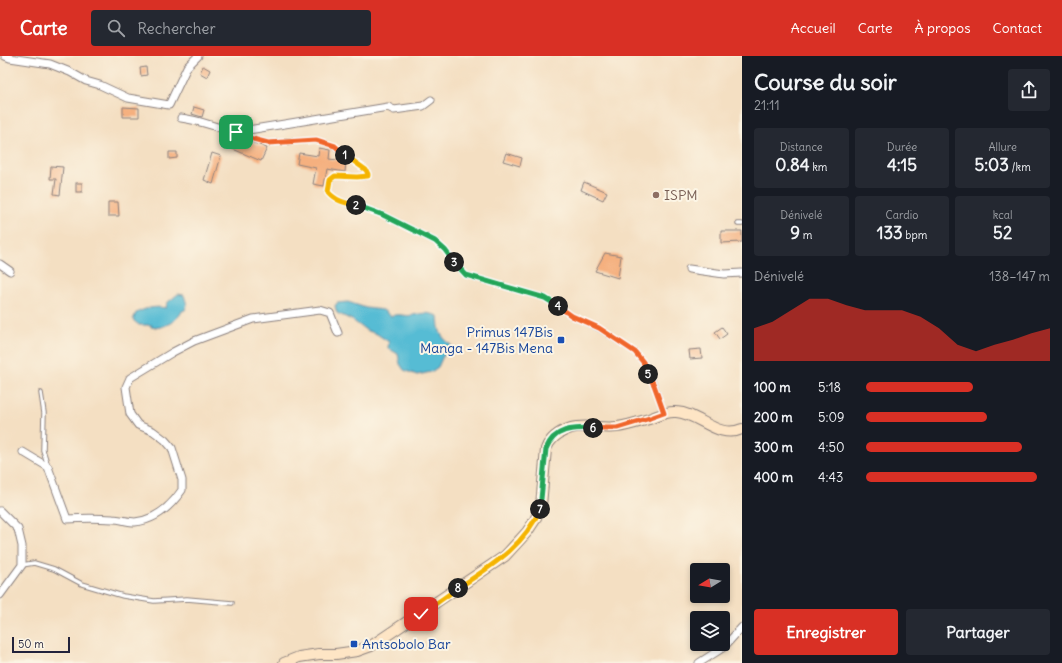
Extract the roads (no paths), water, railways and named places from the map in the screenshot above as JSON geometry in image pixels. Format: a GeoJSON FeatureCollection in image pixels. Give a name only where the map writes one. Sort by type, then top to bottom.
{"type":"FeatureCollection","features":[{"type":"Feature","properties":{"kind":"street"},"geometry":{"type":"LineString","coordinates":[[5,56],[50,64],[128,98],[169,105],[187,67],[198,56]]}},
{"type":"Feature","properties":{"kind":"street"},"geometry":{"type":"LineString","coordinates":[[181,118],[193,119],[220,129],[236,132],[388,107],[394,110],[423,106],[431,100]]}},
{"type":"Feature","properties":{"kind":"street"},"geometry":{"type":"LineString","coordinates":[[0,264],[10,272]]}},
{"type":"Feature","properties":{"kind":"street"},"geometry":{"type":"LineString","coordinates":[[689,269],[724,274],[742,273]]}},
{"type":"Feature","properties":{"kind":"street"},"geometry":{"type":"LineString","coordinates":[[23,452],[48,467],[67,519],[116,519],[134,522],[147,520],[158,515],[178,497],[182,490],[182,480],[172,448],[165,440],[153,431],[138,425],[130,414],[126,387],[130,378],[173,352],[194,342],[253,319],[320,310],[330,313],[338,333]]}},
{"type":"Feature","properties":{"kind":"street"},"geometry":{"type":"LineString","coordinates":[[284,663],[299,657],[357,651],[371,646],[504,556],[527,532],[535,520],[541,506],[546,449],[554,437],[572,428],[617,428],[664,413],[675,412],[685,413],[710,425],[730,432],[742,428]]}},
{"type":"Feature","properties":{"kind":"street"},"geometry":{"type":"LineString","coordinates":[[0,511],[18,528],[22,546],[22,565],[0,595]]}},
{"type":"Feature","properties":{"kind":"street"},"geometry":{"type":"LineString","coordinates":[[699,663],[724,647],[742,627]]}},
{"type":"Feature","properties":{"kind":"lane"},"geometry":{"type":"LineString","coordinates":[[236,132],[246,137],[268,143],[316,140],[335,146],[366,170],[368,176],[335,176],[330,180],[328,185],[328,192],[333,197],[340,201],[383,215],[435,241],[451,257],[455,265],[466,275],[545,298],[572,316],[599,328],[635,352],[643,362],[654,385],[664,413]]}},
{"type":"Feature","properties":{"kind":"lane"},"geometry":{"type":"LineString","coordinates":[[41,393],[44,413],[43,450],[48,467]]}},
{"type":"Feature","properties":{"kind":"lane"},"geometry":{"type":"LineString","coordinates":[[22,565],[34,563],[54,569],[82,584],[123,596],[154,601],[187,599],[232,603]]}},
{"type":"Feature","properties":{"kind":"water"},"geometry":{"type":"Polygon","coordinates":[[[178,294],[184,295],[187,305],[185,310],[182,311],[177,318],[169,324],[155,328],[151,327],[152,325],[139,325],[133,320],[136,313],[143,310],[154,307],[166,308],[167,303],[178,294]]]}},
{"type":"Feature","properties":{"kind":"water"},"geometry":{"type":"Polygon","coordinates":[[[348,302],[366,308],[383,310],[391,316],[426,313],[438,316],[440,332],[451,345],[451,351],[443,356],[438,367],[431,372],[417,375],[404,370],[400,364],[398,354],[388,348],[389,342],[337,313],[335,306],[337,303],[348,302]]]}},
{"type":"Feature","properties":{"kind":"place","name":"ISPM"},"geometry":{"type":"Point","coordinates":[656,195]}},
{"type":"Feature","properties":{"kind":"place","name":"Primus 147Bis Manga - 147Bis Mena"},"geometry":{"type":"Point","coordinates":[561,340]}},
{"type":"Feature","properties":{"kind":"place","name":"Antsobolo Bar"},"geometry":{"type":"Point","coordinates":[354,644]}}]}
